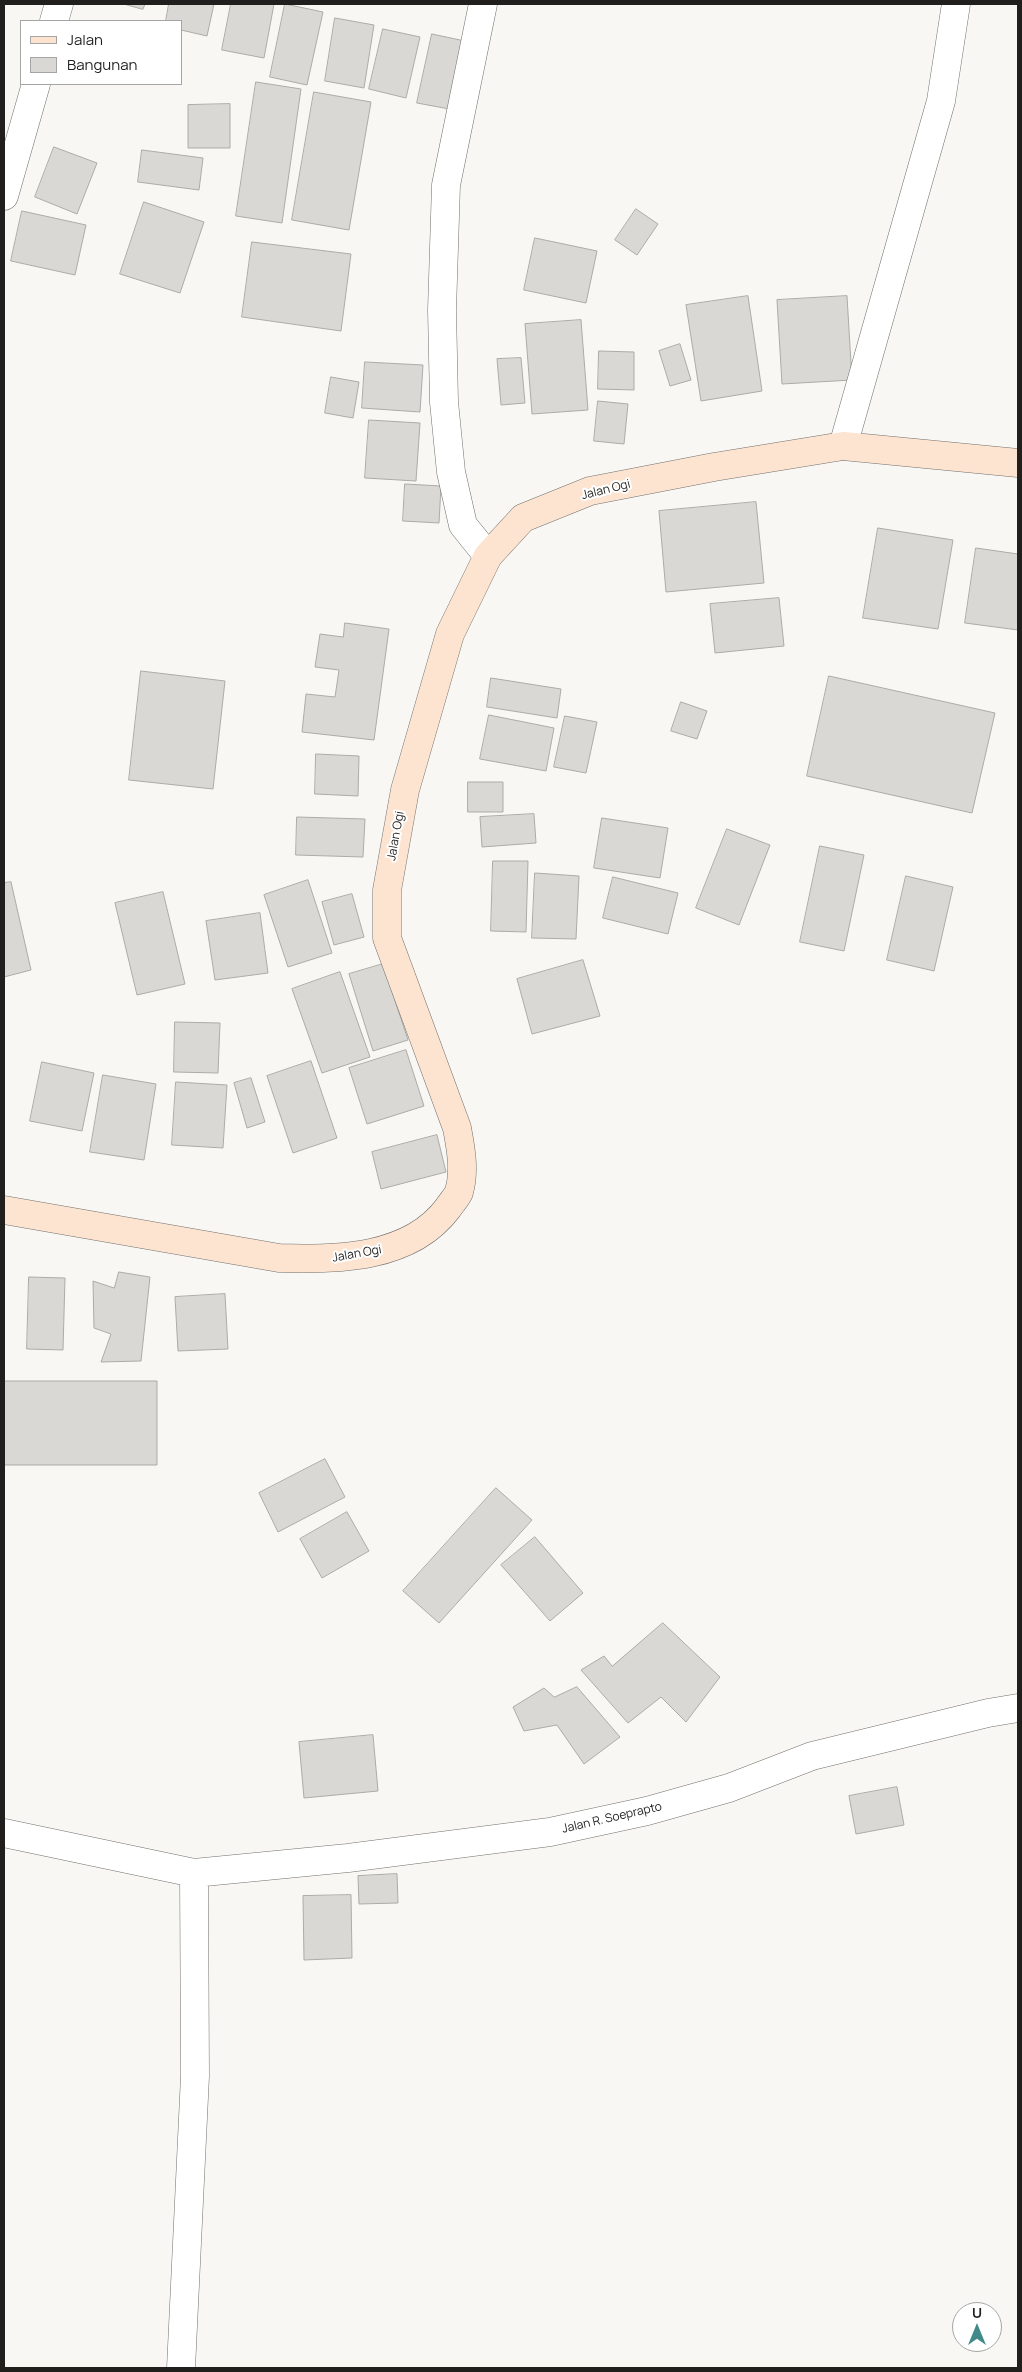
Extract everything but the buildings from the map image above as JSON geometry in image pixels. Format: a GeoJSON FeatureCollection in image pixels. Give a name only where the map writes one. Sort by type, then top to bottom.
{"type":"FeatureCollection","features":[{"type":"Feature","properties":{"kind":"street"},"geometry":{"type":"LineString","coordinates":[[54,20],[58,4]]}},
{"type":"Feature","properties":{"kind":"street"},"geometry":{"type":"LineString","coordinates":[[483,4],[446,185],[442,310],[444,402],[451,472],[463,526],[488,556]]}},
{"type":"Feature","properties":{"kind":"street"},"geometry":{"type":"LineString","coordinates":[[843,446],[941,101],[956,4]]}},
{"type":"Feature","properties":{"kind":"street"},"geometry":{"type":"LineString","coordinates":[[4,196],[36,85]]}},
{"type":"Feature","properties":{"kind":"street","name":"Jalan Ogi"},"geometry":{"type":"LineString","coordinates":[[4,1210],[279,1258],[324,1259],[380,1251],[417,1237],[441,1217],[459,1193],[463,1157],[457,1128],[387,938],[387,890],[405,790],[450,634],[488,556],[523,518],[590,491],[714,467],[843,446],[1018,463]]}},
{"type":"Feature","properties":{"kind":"street","name":"Jalan R. Soeprapto"},"geometry":{"type":"LineString","coordinates":[[4,1833],[194,1873],[348,1858],[550,1832],[647,1812],[729,1788],[812,1756],[988,1713],[1018,1708]]}},
{"type":"Feature","properties":{"kind":"street"},"geometry":{"type":"LineString","coordinates":[[181,2368],[195,2076],[194,1873]]}}]}
